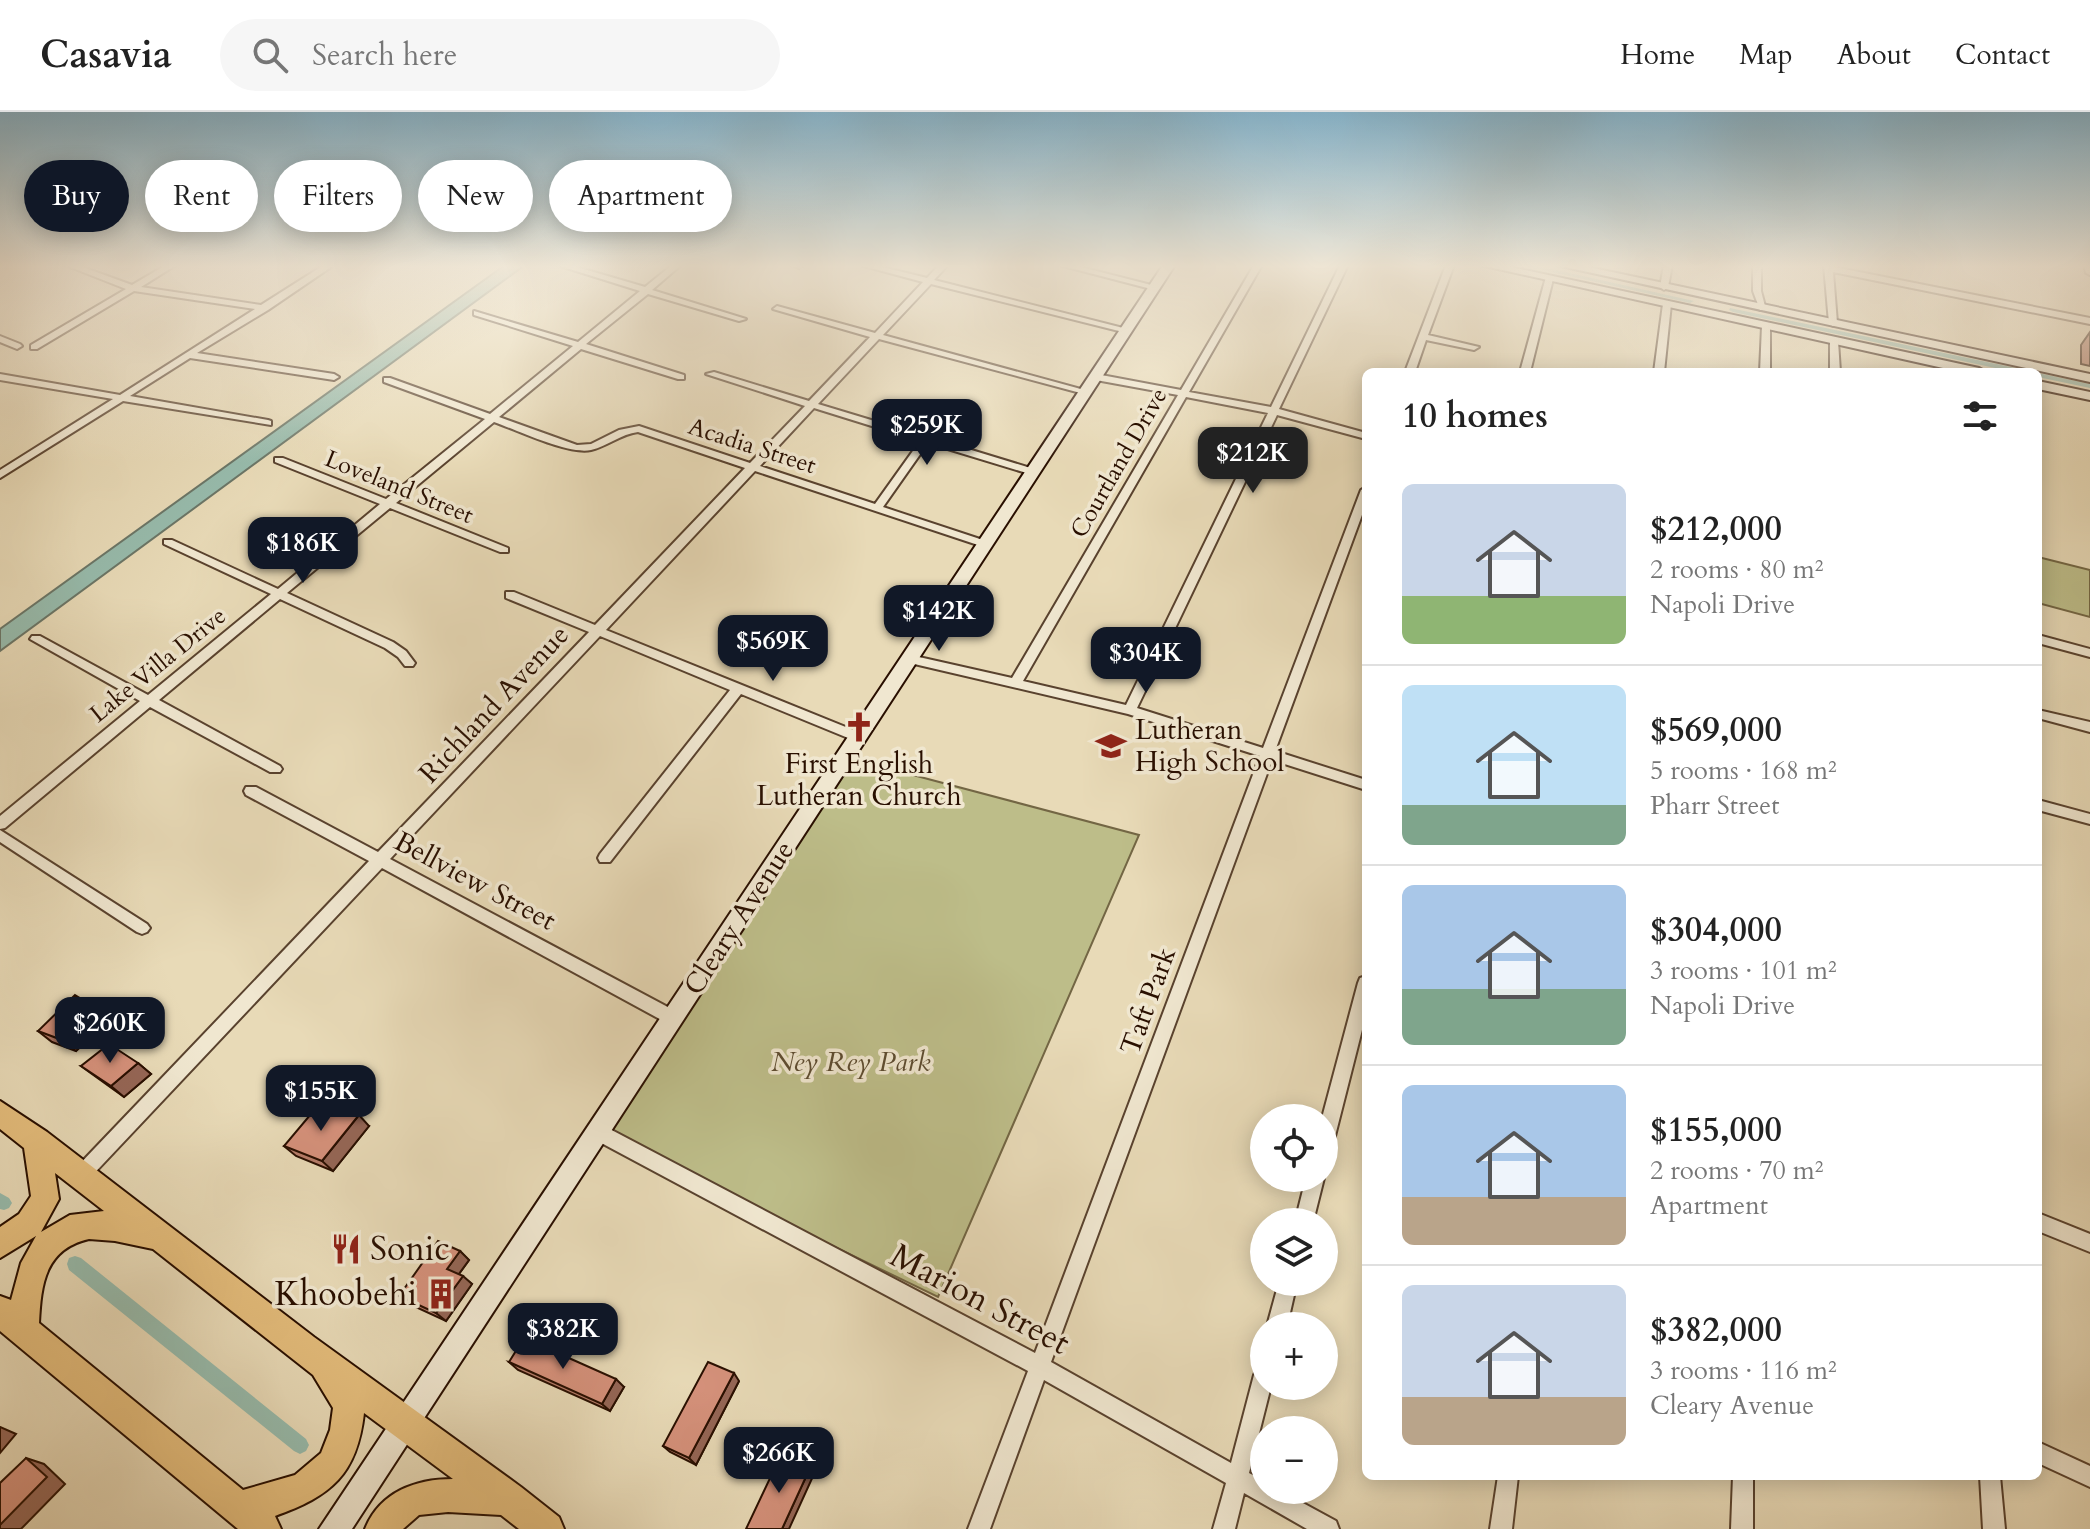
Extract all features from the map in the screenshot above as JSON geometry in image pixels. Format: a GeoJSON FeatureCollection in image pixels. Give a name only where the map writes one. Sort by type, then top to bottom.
{"type":"FeatureCollection","features":[{"type":"Feature","properties":{"kind":"main road"},"geometry":{"type":"LineString","coordinates":[[0,1113],[320,1361],[547,1529]]}},
{"type":"Feature","properties":{"kind":"main road"},"geometry":{"type":"LineString","coordinates":[[0,1244],[29,1224],[45,1199],[37,1141]]}},
{"type":"Feature","properties":{"kind":"main road"},"geometry":{"type":"LineString","coordinates":[[163,1237],[89,1225],[72,1229],[52,1242],[29,1272],[11,1320],[252,1519],[311,1485],[333,1464],[344,1442],[349,1407],[320,1361]]}},
{"type":"Feature","properties":{"kind":"main road"},"geometry":{"type":"LineString","coordinates":[[382,1529],[396,1512],[415,1500],[436,1497],[509,1499]]}},
{"type":"Feature","properties":{"kind":"street"},"geometry":{"type":"LineString","coordinates":[[34,347],[60,331]]}},
{"type":"Feature","properties":{"kind":"street"},"geometry":{"type":"LineString","coordinates":[[0,475],[228,331]]}},
{"type":"Feature","properties":{"kind":"street"},"geometry":{"type":"LineString","coordinates":[[536,331],[681,377]]}},
{"type":"Feature","properties":{"kind":"street","name":"Lake Villa Drive"},"geometry":{"type":"LineString","coordinates":[[0,824],[597,331]]}},
{"type":"Feature","properties":{"kind":"street"},"geometry":{"type":"LineString","coordinates":[[863,331],[1090,385],[1183,393],[1274,411],[1362,435]]}},
{"type":"Feature","properties":{"kind":"street","name":"Richland Avenue"},"geometry":{"type":"LineString","coordinates":[[80,1176],[882,331]]}},
{"type":"Feature","properties":{"kind":"street","name":"Cleary Avenue"},"geometry":{"type":"LineString","coordinates":[[334,1529],[1126,331]]}},
{"type":"Feature","properties":{"kind":"street","name":"Courtland Drive"},"geometry":{"type":"LineString","coordinates":[[1016,682],[1219,331]]}},
{"type":"Feature","properties":{"kind":"street"},"geometry":{"type":"LineString","coordinates":[[1130,710],[1312,331]]}},
{"type":"Feature","properties":{"kind":"street"},"geometry":{"type":"LineString","coordinates":[[1411,368],[1425,331]]}},
{"type":"Feature","properties":{"kind":"street"},"geometry":{"type":"LineString","coordinates":[[1526,368],[1536,331]]}},
{"type":"Feature","properties":{"kind":"street"},"geometry":{"type":"LineString","coordinates":[[1659,368],[1664,331]]}},
{"type":"Feature","properties":{"kind":"street"},"geometry":{"type":"LineString","coordinates":[[1765,368],[1766,331]]}},
{"type":"Feature","properties":{"kind":"street"},"geometry":{"type":"LineString","coordinates":[[1789,331],[1960,368]]}},
{"type":"Feature","properties":{"kind":"street"},"geometry":{"type":"LineString","coordinates":[[1871,331],[2090,378]]}},
{"type":"Feature","properties":{"kind":"street"},"geometry":{"type":"LineString","coordinates":[[1423,337],[1474,347]]}},
{"type":"Feature","properties":{"kind":"street"},"geometry":{"type":"LineString","coordinates":[[0,339],[17,346]]}},
{"type":"Feature","properties":{"kind":"street"},"geometry":{"type":"LineString","coordinates":[[1834,341],[1835,368]]}},
{"type":"Feature","properties":{"kind":"street"},"geometry":{"type":"LineString","coordinates":[[190,355],[334,377]]}},
{"type":"Feature","properties":{"kind":"street"},"geometry":{"type":"LineString","coordinates":[[711,374],[1033,472]]}},
{"type":"Feature","properties":{"kind":"street"},"geometry":{"type":"LineString","coordinates":[[0,377],[268,423]]}},
{"type":"Feature","properties":{"kind":"street"},"geometry":{"type":"LineString","coordinates":[[387,380],[492,418]]}},
{"type":"Feature","properties":{"kind":"street"},"geometry":{"type":"LineString","coordinates":[[2042,386],[2090,396]]}},
{"type":"Feature","properties":{"kind":"street"},"geometry":{"type":"LineString","coordinates":[[877,508],[949,407]]}},
{"type":"Feature","properties":{"kind":"street","name":"Acadia Street"},"geometry":{"type":"LineString","coordinates":[[492,418],[562,444],[586,449],[604,444],[625,431],[643,430],[985,544]]}},
{"type":"Feature","properties":{"kind":"street","name":"Loveland Street"},"geometry":{"type":"LineString","coordinates":[[279,460],[504,550]]}},
{"type":"Feature","properties":{"kind":"street"},"geometry":{"type":"LineString","coordinates":[[0,464],[14,466]]}},
{"type":"Feature","properties":{"kind":"street","name":"Taft Park"},"geometry":{"type":"LineString","coordinates":[[979,1529],[1362,501]]}},
{"type":"Feature","properties":{"kind":"street"},"geometry":{"type":"LineString","coordinates":[[168,542],[389,645],[409,663]]}},
{"type":"Feature","properties":{"kind":"street"},"geometry":{"type":"LineString","coordinates":[[510,595],[858,737]]}},
{"type":"Feature","properties":{"kind":"street"},"geometry":{"type":"LineString","coordinates":[[36,639],[275,769]]}},
{"type":"Feature","properties":{"kind":"street"},"geometry":{"type":"LineString","coordinates":[[2042,640],[2090,653]]}},
{"type":"Feature","properties":{"kind":"street"},"geometry":{"type":"LineString","coordinates":[[910,659],[1130,710],[1362,784]]}},
{"type":"Feature","properties":{"kind":"street"},"geometry":{"type":"LineString","coordinates":[[605,858],[738,689]]}},
{"type":"Feature","properties":{"kind":"street"},"geometry":{"type":"LineString","coordinates":[[2042,715],[2090,727]]}},
{"type":"Feature","properties":{"kind":"street","name":"Bellview Street"},"geometry":{"type":"LineString","coordinates":[[251,791],[673,1018]]}},
{"type":"Feature","properties":{"kind":"street"},"geometry":{"type":"LineString","coordinates":[[2042,806],[2090,819]]}},
{"type":"Feature","properties":{"kind":"street"},"geometry":{"type":"LineString","coordinates":[[0,835],[142,928]]}},
{"type":"Feature","properties":{"kind":"street"},"geometry":{"type":"LineString","coordinates":[[1334,1104],[1362,998]]}},
{"type":"Feature","properties":{"kind":"street","name":"Marion Street"},"geometry":{"type":"LineString","coordinates":[[598,1132],[1040,1367],[1328,1529]]}},
{"type":"Feature","properties":{"kind":"street"},"geometry":{"type":"LineString","coordinates":[[2042,1224],[2090,1243]]}},
{"type":"Feature","properties":{"kind":"street"},"geometry":{"type":"LineString","coordinates":[[1224,1529],[1257,1400]]}},
{"type":"Feature","properties":{"kind":"street"},"geometry":{"type":"LineString","coordinates":[[2042,1454],[2090,1477]]}},
{"type":"Feature","properties":{"kind":"street"},"geometry":{"type":"LineString","coordinates":[[1501,1529],[1507,1480]]}},
{"type":"Feature","properties":{"kind":"street"},"geometry":{"type":"LineString","coordinates":[[1742,1529],[1743,1480]]}},
{"type":"Feature","properties":{"kind":"street"},"geometry":{"type":"LineString","coordinates":[[1990,1480],[1994,1529]]}},
{"type":"Feature","properties":{"kind":"green space"},"geometry":{"type":"Polygon","coordinates":[[[2042,558],[2090,570],[2090,617],[2042,604],[2042,558]]]}},
{"type":"Feature","properties":{"kind":"green space","name":"Ney Rey Park"},"geometry":{"type":"Polygon","coordinates":[[[845,757],[1139,835],[938,1297],[598,1132],[845,757]]]}},
{"type":"Feature","properties":{"kind":"shaded area"},"geometry":{"type":"Polygon","coordinates":[[[413,331],[435,331],[0,651],[0,629],[413,331]]]}},
{"type":"Feature","properties":{"kind":"building"},"geometry":{"type":"Polygon","coordinates":[[[75,995],[96,1008],[62,1040],[38,1031],[75,995]]]}},
{"type":"Feature","properties":{"kind":"building"},"geometry":{"type":"Polygon","coordinates":[[[109,1044],[138,1063],[111,1086],[81,1066],[109,1044]]]}},
{"type":"Feature","properties":{"kind":"building"},"geometry":{"type":"Polygon","coordinates":[[[316,1108],[333,1115],[340,1108],[359,1115],[322,1161],[284,1146],[316,1108]]]}},
{"type":"Feature","properties":{"kind":"building"},"geometry":{"type":"Polygon","coordinates":[[[438,1241],[460,1251],[447,1269],[463,1276],[436,1313],[399,1296],[438,1241]]]}},
{"type":"Feature","properties":{"kind":"building"},"geometry":{"type":"Polygon","coordinates":[[[524,1338],[616,1379],[602,1404],[509,1362],[524,1338]]]}},
{"type":"Feature","properties":{"kind":"building"},"geometry":{"type":"Polygon","coordinates":[[[708,1362],[734,1373],[689,1458],[663,1446],[708,1362]]]}},
{"type":"Feature","properties":{"kind":"building"},"geometry":{"type":"Polygon","coordinates":[[[781,1455],[810,1468],[782,1529],[746,1529],[781,1455]]]}},
{"type":"Feature","properties":{"kind":"building"},"geometry":{"type":"Polygon","coordinates":[[[26,1458],[47,1477],[0,1525],[0,1483],[26,1458]]]}},
{"type":"Feature","properties":{"kind":"waterway"},"geometry":{"type":"LineString","coordinates":[[1832,331],[2006,368]]}},
{"type":"Feature","properties":{"kind":"waterway"},"geometry":{"type":"LineString","coordinates":[[2042,376],[2090,386]]}},
{"type":"Feature","properties":{"kind":"waterway"},"geometry":{"type":"LineString","coordinates":[[0,1200],[4,1203]]}},
{"type":"Feature","properties":{"kind":"waterway"},"geometry":{"type":"LineString","coordinates":[[75,1264],[300,1445]]}},
{"type":"Feature","properties":{"kind":"place","name":"First English Lutheran Church"},"geometry":{"type":"Point","coordinates":[859,727]}},
{"type":"Feature","properties":{"kind":"place","name":"Lutheran High School"},"geometry":{"type":"Point","coordinates":[1111,746]}},
{"type":"Feature","properties":{"kind":"place","name":"Sonic"},"geometry":{"type":"Point","coordinates":[346,1249]}},
{"type":"Feature","properties":{"kind":"place","name":"Khoobehi"},"geometry":{"type":"Point","coordinates":[441,1294]}}]}
